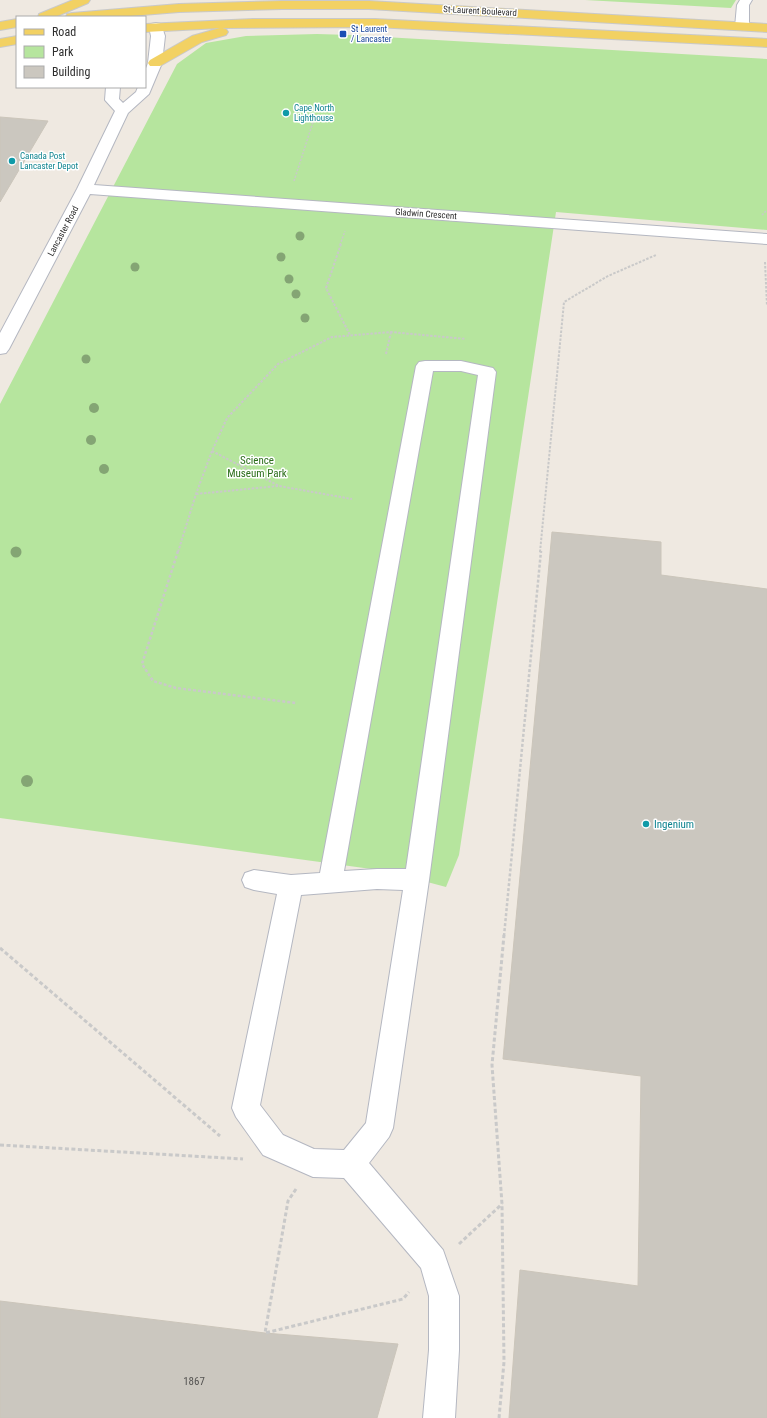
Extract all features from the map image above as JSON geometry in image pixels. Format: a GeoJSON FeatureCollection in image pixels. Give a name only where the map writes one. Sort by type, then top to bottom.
{"type":"FeatureCollection","features":[{"type":"Feature","properties":{"kind":"main road"},"geometry":{"type":"LineString","coordinates":[[46,16],[84,0]]}},
{"type":"Feature","properties":{"kind":"main road"},"geometry":{"type":"LineString","coordinates":[[255,0],[282,5]]}},
{"type":"Feature","properties":{"kind":"main road"},"geometry":{"type":"LineString","coordinates":[[151,28],[155,5]]}},
{"type":"Feature","properties":{"kind":"main road","name":"St-Laurent Boulevard"},"geometry":{"type":"LineString","coordinates":[[79,16],[155,5],[407,7],[767,28]]}},
{"type":"Feature","properties":{"kind":"main road"},"geometry":{"type":"LineString","coordinates":[[0,26],[16,23]]}},
{"type":"Feature","properties":{"kind":"main road"},"geometry":{"type":"LineString","coordinates":[[155,63],[197,38],[253,23]]}},
{"type":"Feature","properties":{"kind":"main road","name":"St-Laurent Boulevard"},"geometry":{"type":"LineString","coordinates":[[151,28],[253,23],[399,23],[767,43]]}},
{"type":"Feature","properties":{"kind":"main road"},"geometry":{"type":"LineString","coordinates":[[0,43],[16,40]]}},
{"type":"Feature","properties":{"kind":"street"},"geometry":{"type":"LineString","coordinates":[[742,27],[743,5],[746,0]]}},
{"type":"Feature","properties":{"kind":"street","name":"Lancaster Road"},"geometry":{"type":"LineString","coordinates":[[146,84],[155,63],[158,36],[151,28]]}},
{"type":"Feature","properties":{"kind":"street"},"geometry":{"type":"LineString","coordinates":[[114,88],[112,100],[122,111]]}},
{"type":"Feature","properties":{"kind":"street","name":"Lancaster Road"},"geometry":{"type":"LineString","coordinates":[[0,349],[85,189],[122,111],[142,94],[145,88]]}},
{"type":"Feature","properties":{"kind":"street","name":"Gladwin Crescent"},"geometry":{"type":"LineString","coordinates":[[85,189],[767,239]]}},
{"type":"Feature","properties":{"kind":"street"},"geometry":{"type":"LineString","coordinates":[[330,882],[425,366],[461,366],[487,372],[417,880],[379,1128],[351,1164]]}},
{"type":"Feature","properties":{"kind":"street"},"geometry":{"type":"LineString","coordinates":[[254,880],[291,885],[376,879],[417,880]]}},
{"type":"Feature","properties":{"kind":"street"},"geometry":{"type":"LineString","coordinates":[[291,885],[246,1108],[273,1145],[313,1163],[351,1164],[433,1260],[444,1296],[444,1350],[439,1418]]}},
{"type":"Feature","properties":{"kind":"path"},"geometry":{"type":"LineString","coordinates":[[286,204],[313,122]]}},
{"type":"Feature","properties":{"kind":"path"},"geometry":{"type":"LineString","coordinates":[[350,335],[326,288],[352,209]]}},
{"type":"Feature","properties":{"kind":"path"},"geometry":{"type":"LineString","coordinates":[[499,1418],[504,1362],[502,1204],[492,1064],[564,302],[586,288],[631,264],[658,254]]}},
{"type":"Feature","properties":{"kind":"path"},"geometry":{"type":"LineString","coordinates":[[767,259],[765,259],[767,306]]}},
{"type":"Feature","properties":{"kind":"path"},"geometry":{"type":"LineString","coordinates":[[386,354],[391,332]]}},
{"type":"Feature","properties":{"kind":"path"},"geometry":{"type":"LineString","coordinates":[[296,703],[176,688],[153,680],[142,664],[196,494],[212,451],[227,418],[278,364],[332,337],[391,332],[466,339]]}},
{"type":"Feature","properties":{"kind":"path"},"geometry":{"type":"LineString","coordinates":[[212,451],[279,486]]}},
{"type":"Feature","properties":{"kind":"path"},"geometry":{"type":"LineString","coordinates":[[196,494],[279,486],[352,499]]}},
{"type":"Feature","properties":{"kind":"path"},"geometry":{"type":"LineString","coordinates":[[0,948],[220,1136]]}},
{"type":"Feature","properties":{"kind":"path"},"geometry":{"type":"LineString","coordinates":[[0,1145],[244,1159]]}},
{"type":"Feature","properties":{"kind":"path"},"geometry":{"type":"LineString","coordinates":[[313,1163],[288,1201],[265,1333],[403,1299]]}},
{"type":"Feature","properties":{"kind":"green space"},"geometry":{"type":"Polygon","coordinates":[[[585,0],[736,0],[731,8],[585,0]]]}},
{"type":"Feature","properties":{"kind":"green space","name":"Science Museum Park"},"geometry":{"type":"Polygon","coordinates":[[[317,34],[767,59],[767,230],[556,212],[459,855],[446,887],[386,871],[0,818],[0,404],[177,64],[206,43],[246,36],[317,34]]]}},
{"type":"Feature","properties":{"kind":"building","name":"Canada Post Lancaster Depot"},"geometry":{"type":"Polygon","coordinates":[[[0,117],[48,121],[0,202],[0,117]]]}},
{"type":"Feature","properties":{"kind":"building","name":"Ingenium"},"geometry":{"type":"Polygon","coordinates":[[[552,532],[661,542],[661,575],[767,589],[767,1418],[509,1418],[520,1270],[638,1286],[641,1076],[503,1059],[552,532]]]}},
{"type":"Feature","properties":{"kind":"building"},"geometry":{"type":"Polygon","coordinates":[[[0,1301],[265,1333],[398,1344],[377,1418],[0,1418],[0,1301]]]}},
{"type":"Feature","properties":{"kind":"place","name":"St Laurent / Lancaster"},"geometry":{"type":"Point","coordinates":[343,34]}},
{"type":"Feature","properties":{"kind":"place","name":"Cape North Lighthouse"},"geometry":{"type":"Point","coordinates":[286,113]}},
{"type":"Feature","properties":{"kind":"place","name":"Canada Post Lancaster Depot"},"geometry":{"type":"Point","coordinates":[12,161]}},
{"type":"Feature","properties":{"kind":"place","name":"Ingenium"},"geometry":{"type":"Point","coordinates":[646,824]}}]}
